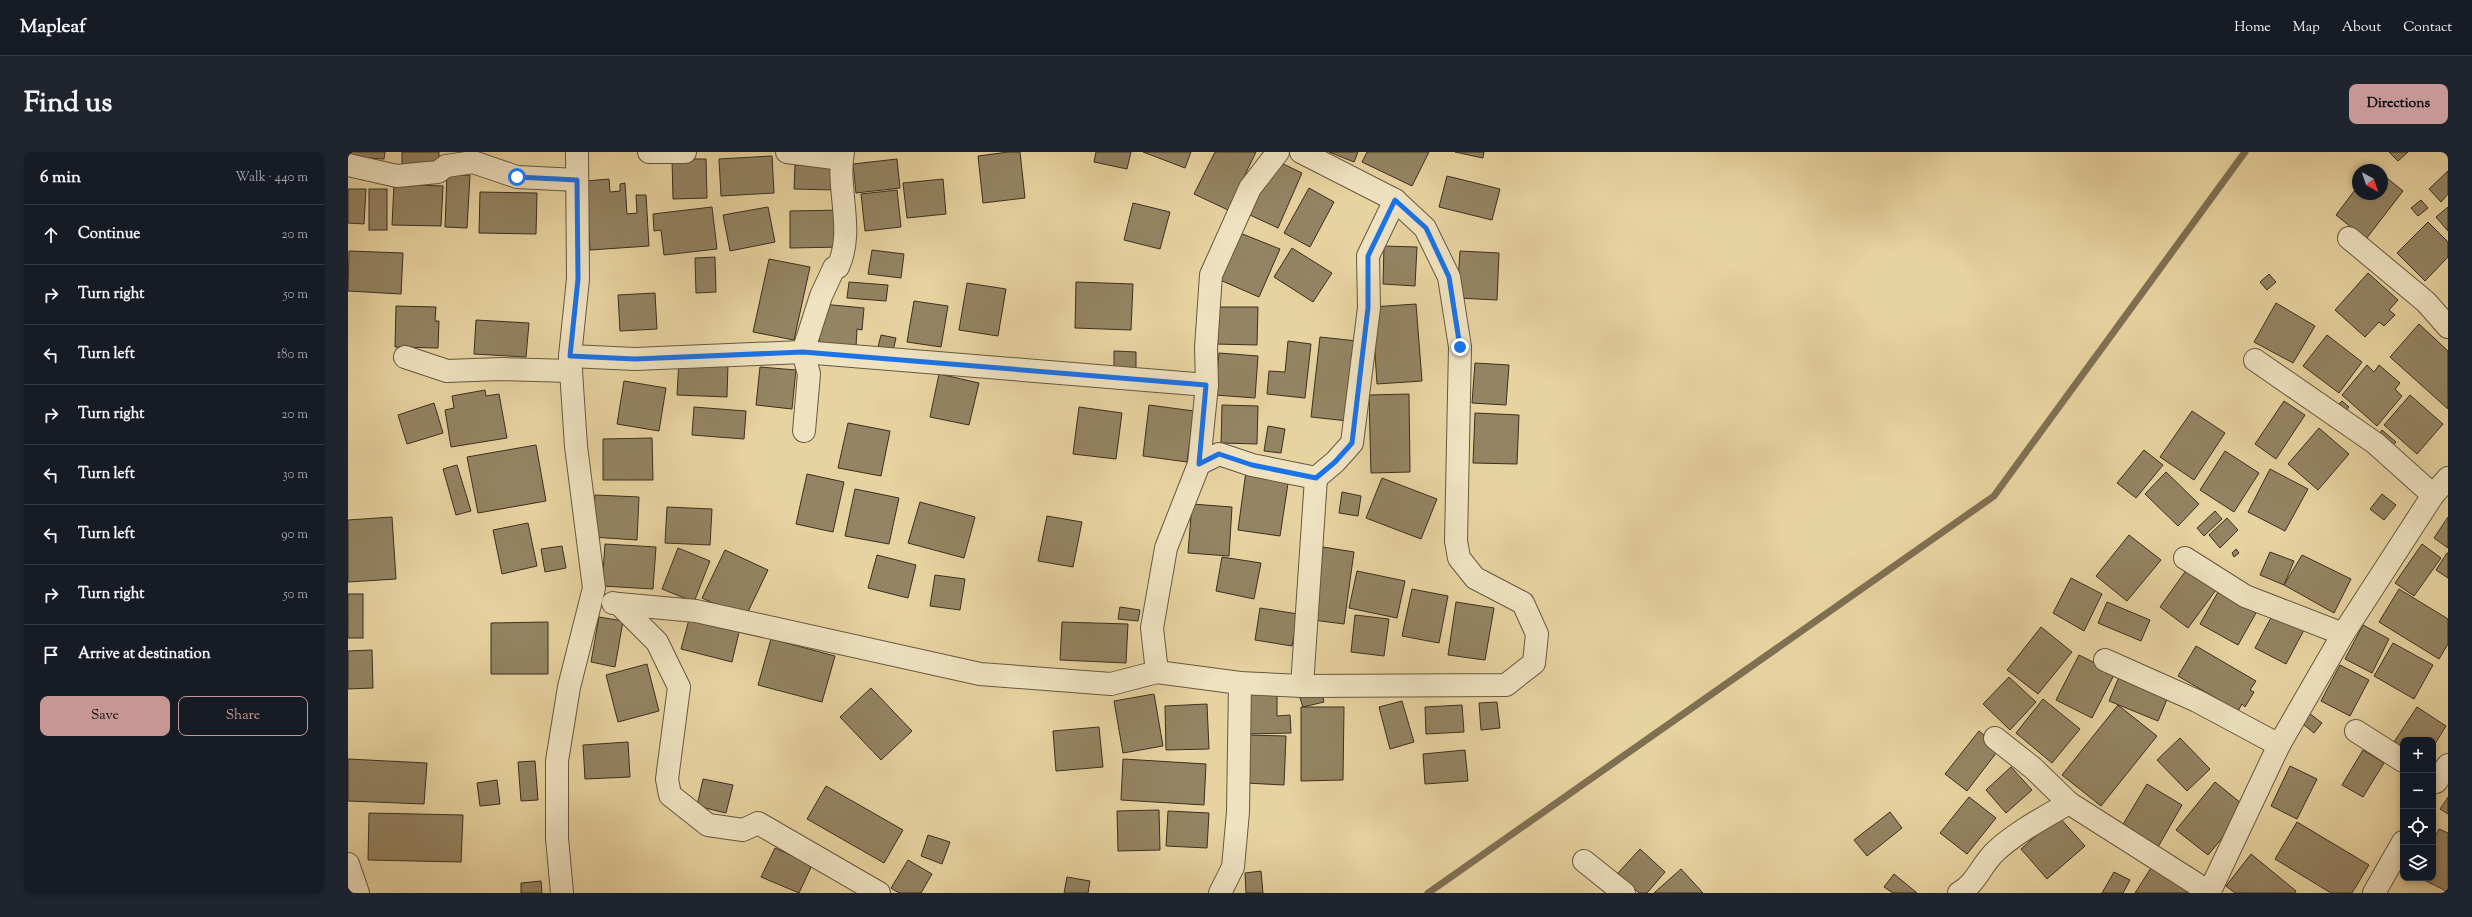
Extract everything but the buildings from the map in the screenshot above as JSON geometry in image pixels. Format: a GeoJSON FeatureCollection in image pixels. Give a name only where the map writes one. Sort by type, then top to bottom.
{"type":"FeatureCollection","features":[{"type":"Feature","properties":{"kind":"street"},"geometry":{"type":"LineString","coordinates":[[562,893],[558,838],[557,761],[569,687],[594,588],[576,446],[571,363],[578,279],[576,152]]}},
{"type":"Feature","properties":{"kind":"street"},"geometry":{"type":"LineString","coordinates":[[649,152],[685,152]]}},
{"type":"Feature","properties":{"kind":"street"},"geometry":{"type":"LineString","coordinates":[[787,152],[843,155],[846,224],[844,253],[838,267],[834,268],[822,296],[803,352],[809,374],[804,431]]}},
{"type":"Feature","properties":{"kind":"street"},"geometry":{"type":"LineString","coordinates":[[1157,672],[1152,628],[1166,548],[1199,464],[1206,385],[1206,348],[1211,275],[1250,188],[1278,152]]}},
{"type":"Feature","properties":{"kind":"street"},"geometry":{"type":"LineString","coordinates":[[590,599],[619,604],[696,611],[980,674],[1111,684],[1157,672],[1240,683],[1302,686],[1506,685],[1534,663],[1537,634],[1523,603],[1475,578],[1459,558],[1456,541],[1460,347],[1449,277],[1426,228],[1395,200],[1301,152]]}},
{"type":"Feature","properties":{"kind":"street"},"geometry":{"type":"LineString","coordinates":[[348,165],[397,176],[438,172],[446,166],[473,162],[517,177],[577,180]]}},
{"type":"Feature","properties":{"kind":"street"},"geometry":{"type":"LineString","coordinates":[[1302,686],[1316,478],[1335,462],[1352,443],[1368,308],[1368,256],[1395,200]]}},
{"type":"Feature","properties":{"kind":"street"},"geometry":{"type":"LineString","coordinates":[[2349,238],[2426,302],[2448,327]]}},
{"type":"Feature","properties":{"kind":"street"},"geometry":{"type":"LineString","coordinates":[[405,357],[447,371],[501,369],[635,359],[803,352],[1206,385]]}},
{"type":"Feature","properties":{"kind":"street"},"geometry":{"type":"LineString","coordinates":[[2255,360],[2375,443],[2433,495]]}},
{"type":"Feature","properties":{"kind":"street"},"geometry":{"type":"LineString","coordinates":[[1199,464],[1219,454],[1252,465],[1316,478]]}},
{"type":"Feature","properties":{"kind":"street"},"geometry":{"type":"LineString","coordinates":[[1995,738],[2033,768],[2069,803],[2209,892],[2279,745],[2343,634],[2433,495],[2448,478]]}},
{"type":"Feature","properties":{"kind":"street"},"geometry":{"type":"LineString","coordinates":[[2185,558],[2245,596],[2343,634]]}},
{"type":"Feature","properties":{"kind":"street"},"geometry":{"type":"LineString","coordinates":[[619,604],[657,642],[679,687],[667,779],[670,795],[708,825],[743,830],[758,823],[879,893]]}},
{"type":"Feature","properties":{"kind":"street"},"geometry":{"type":"LineString","coordinates":[[2105,660],[2197,701],[2279,745]]}},
{"type":"Feature","properties":{"kind":"street"},"geometry":{"type":"LineString","coordinates":[[1220,893],[1233,866],[1238,812],[1240,683]]}},
{"type":"Feature","properties":{"kind":"street"},"geometry":{"type":"LineString","coordinates":[[2356,731],[2400,759]]}},
{"type":"Feature","properties":{"kind":"street"},"geometry":{"type":"LineString","coordinates":[[2436,781],[2448,765]]}},
{"type":"Feature","properties":{"kind":"street"},"geometry":{"type":"LineString","coordinates":[[1959,893],[1968,888],[1996,850],[2029,826],[2069,803]]}},
{"type":"Feature","properties":{"kind":"street"},"geometry":{"type":"LineString","coordinates":[[2374,893],[2401,845]]}},
{"type":"Feature","properties":{"kind":"street"},"geometry":{"type":"LineString","coordinates":[[1584,861],[1624,893]]}},
{"type":"Feature","properties":{"kind":"street"},"geometry":{"type":"LineString","coordinates":[[348,864],[358,893]]}},
{"type":"Feature","properties":{"kind":"waterway"},"geometry":{"type":"LineString","coordinates":[[1428,893],[1994,496],[2245,152]]}},
{"type":"Feature","properties":{"kind":"route"},"geometry":{"type":"LineString","coordinates":[[517,177],[577,180],[578,279],[570,356],[635,359],[803,352],[1206,385],[1199,464],[1219,454],[1252,465],[1316,478],[1335,462],[1352,443],[1368,308],[1368,256],[1395,200],[1426,228],[1449,277],[1460,347]]}}]}
